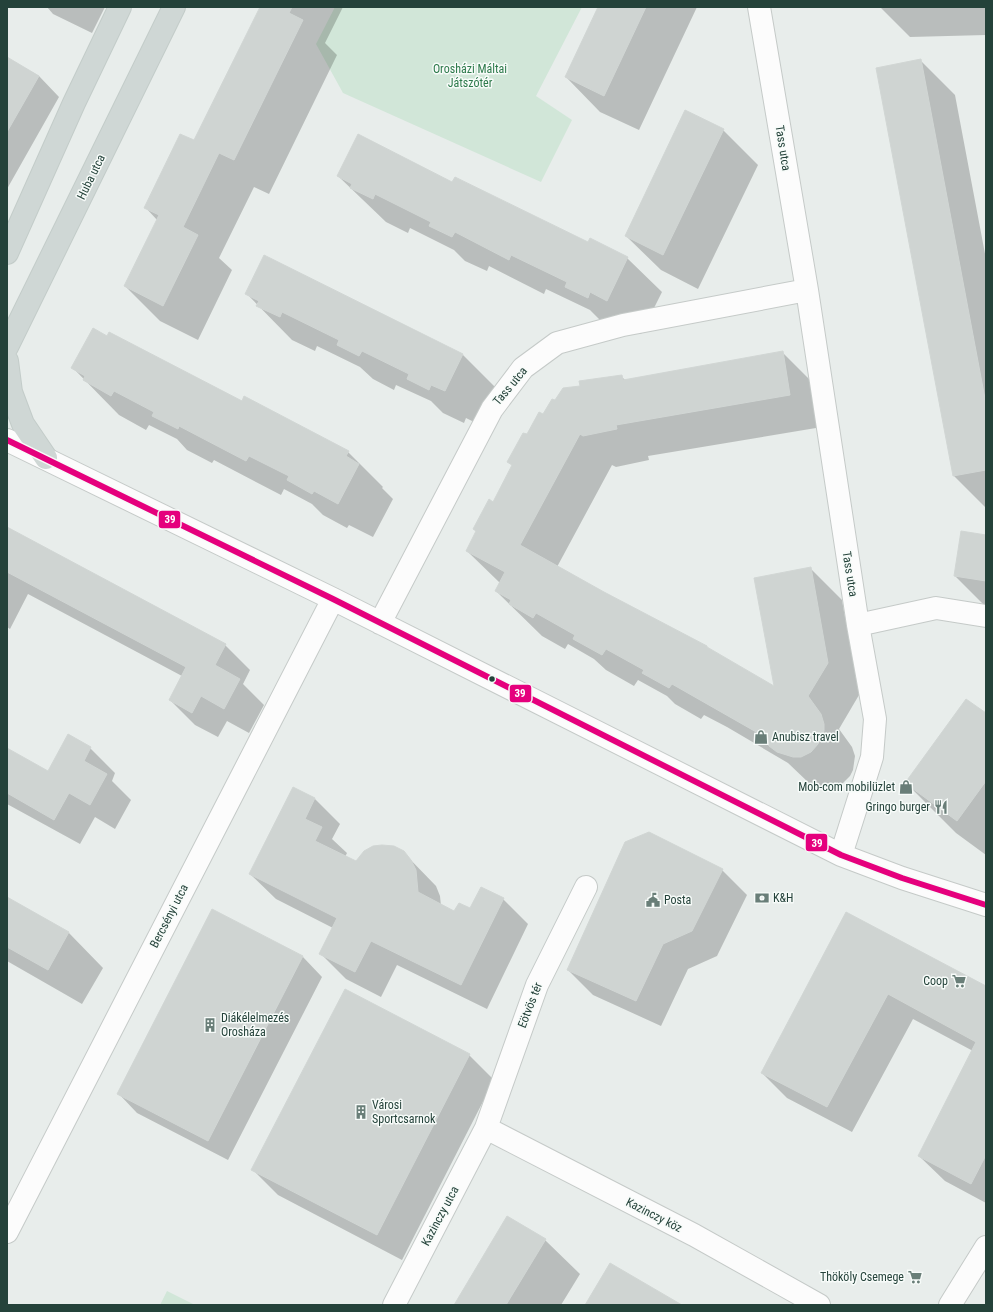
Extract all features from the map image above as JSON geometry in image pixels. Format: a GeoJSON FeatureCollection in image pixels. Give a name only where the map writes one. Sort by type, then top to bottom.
{"type":"FeatureCollection","features":[{"type":"Feature","properties":{"kind":"main road"},"geometry":{"type":"LineString","coordinates":[[9,245],[120,7]]}},
{"type":"Feature","properties":{"kind":"main road","name":"Huba utca"},"geometry":{"type":"LineString","coordinates":[[7,347],[174,7]]}},
{"type":"Feature","properties":{"kind":"main road"},"geometry":{"type":"LineString","coordinates":[[7,360],[12,392],[23,424],[46,458]]}},
{"type":"Feature","properties":{"kind":"street","name":"Tass utca"},"geometry":{"type":"LineString","coordinates":[[759,7],[807,290],[858,625],[875,719],[872,756],[841,855]]}},
{"type":"Feature","properties":{"kind":"street","name":"Tass utca"},"geometry":{"type":"LineString","coordinates":[[380,623],[492,408],[523,368],[557,343],[623,325],[807,290]]}},
{"type":"Feature","properties":{"kind":"street"},"geometry":{"type":"LineString","coordinates":[[7,440],[332,599],[841,855],[902,878],[986,905]]}},
{"type":"Feature","properties":{"kind":"street","name":"Bercsényi utca"},"geometry":{"type":"LineString","coordinates":[[7,1232],[332,599]]}},
{"type":"Feature","properties":{"kind":"street"},"geometry":{"type":"LineString","coordinates":[[858,625],[936,608],[986,616]]}},
{"type":"Feature","properties":{"kind":"street","name":"Eötvös tér"},"geometry":{"type":"LineString","coordinates":[[486,1128],[537,985],[586,887]]}},
{"type":"Feature","properties":{"kind":"street","name":"Kazinczy utca"},"geometry":{"type":"LineString","coordinates":[[394,1305],[486,1128]]}},
{"type":"Feature","properties":{"kind":"street","name":"Kazinczy köz"},"geometry":{"type":"LineString","coordinates":[[486,1128],[694,1235],[819,1305]]}},
{"type":"Feature","properties":{"kind":"street"},"geometry":{"type":"LineString","coordinates":[[950,1305],[986,1247]]}},
{"type":"Feature","properties":{"kind":"green space","name":"Orosházi Máltai Játszótér"},"geometry":{"type":"Polygon","coordinates":[[[335,7],[582,7],[536,96],[572,120],[541,182],[343,93],[316,44],[335,7]]]}},
{"type":"Feature","properties":{"kind":"green space"},"geometry":{"type":"Polygon","coordinates":[[[167,1291],[195,1305],[160,1305],[167,1291]]]}},
{"type":"Feature","properties":{"kind":"building"},"geometry":{"type":"Polygon","coordinates":[[[260,7],[292,7],[289,13],[303,20],[234,160],[219,153],[183,227],[198,235],[163,306],[124,286],[159,215],[144,208],[180,134],[194,140],[260,7]]]}},
{"type":"Feature","properties":{"kind":"building"},"geometry":{"type":"Polygon","coordinates":[[[598,7],[646,7],[604,96],[565,77],[598,7]]]}},
{"type":"Feature","properties":{"kind":"building"},"geometry":{"type":"Polygon","coordinates":[[[7,57],[39,76],[7,132],[7,57]]]}},
{"type":"Feature","properties":{"kind":"building"},"geometry":{"type":"Polygon","coordinates":[[[921,59],[986,404],[986,470],[953,476],[876,68],[921,59]]]}},
{"type":"Feature","properties":{"kind":"building"},"geometry":{"type":"Polygon","coordinates":[[[685,110],[724,129],[663,255],[625,236],[685,110]]]}},
{"type":"Feature","properties":{"kind":"building"},"geometry":{"type":"Polygon","coordinates":[[[358,134],[452,182],[455,177],[588,242],[590,238],[628,257],[607,301],[590,292],[588,298],[565,287],[567,282],[511,255],[509,260],[455,232],[452,237],[429,226],[431,222],[375,194],[373,199],[350,188],[352,184],[337,176],[358,134]]]}},
{"type":"Feature","properties":{"kind":"building"},"geometry":{"type":"Polygon","coordinates":[[[264,255],[463,354],[445,391],[431,385],[429,390],[407,379],[409,374],[362,351],[359,356],[337,345],[339,340],[282,312],[280,317],[256,306],[259,301],[245,294],[264,255]]]}},
{"type":"Feature","properties":{"kind":"building"},"geometry":{"type":"Polygon","coordinates":[[[93,328],[107,336],[109,332],[242,401],[244,396],[349,451],[346,456],[359,464],[338,504],[314,491],[312,494],[287,480],[289,476],[249,456],[246,461],[179,426],[178,429],[152,416],[154,412],[114,391],[111,396],[83,380],[85,376],[71,368],[93,328]]]}},
{"type":"Feature","properties":{"kind":"building"},"geometry":{"type":"Polygon","coordinates":[[[783,351],[790,395],[616,425],[617,429],[583,436],[580,434],[520,545],[604,592],[707,646],[774,686],[754,578],[811,567],[828,663],[808,696],[821,714],[824,724],[824,731],[818,744],[811,752],[801,757],[793,757],[777,752],[769,746],[765,737],[672,684],[669,688],[642,673],[644,670],[606,649],[602,655],[573,639],[575,635],[536,613],[533,618],[509,604],[511,600],[495,591],[505,572],[466,551],[476,531],[473,529],[489,499],[493,502],[512,465],[507,462],[523,433],[527,434],[539,412],[543,414],[552,399],[555,400],[563,388],[580,386],[579,381],[622,375],[623,380],[783,351]]]}},
{"type":"Feature","properties":{"kind":"building"},"geometry":{"type":"Polygon","coordinates":[[[7,527],[226,644],[215,665],[240,679],[224,709],[201,696],[192,713],[169,700],[186,667],[7,572],[7,527]]]}},
{"type":"Feature","properties":{"kind":"building"},"geometry":{"type":"Polygon","coordinates":[[[961,531],[986,535],[986,581],[954,576],[961,531]]]}},
{"type":"Feature","properties":{"kind":"building"},"geometry":{"type":"Polygon","coordinates":[[[966,699],[986,713],[986,781],[957,821],[905,783],[966,699]]]}},
{"type":"Feature","properties":{"kind":"building"},"geometry":{"type":"Polygon","coordinates":[[[68,734],[91,747],[84,761],[107,774],[90,805],[69,793],[54,820],[7,793],[7,748],[48,771],[68,734]]]}},
{"type":"Feature","properties":{"kind":"building"},"geometry":{"type":"Polygon","coordinates":[[[293,787],[315,798],[305,819],[322,827],[315,841],[356,861],[364,851],[373,846],[394,846],[404,851],[416,870],[418,892],[454,911],[459,903],[470,908],[481,887],[504,898],[461,985],[371,941],[355,972],[319,954],[337,918],[249,874],[293,787]]]}},
{"type":"Feature","properties":{"kind":"building","name":"Posta"},"geometry":{"type":"Polygon","coordinates":[[[649,832],[723,869],[692,931],[663,944],[636,1001],[567,970],[625,842],[649,832]]]}},
{"type":"Feature","properties":{"kind":"building"},"geometry":{"type":"Polygon","coordinates":[[[7,897],[69,932],[48,970],[7,947],[7,897]]]}},
{"type":"Feature","properties":{"kind":"building","name":"Diákélelmezés Orosháza"},"geometry":{"type":"Polygon","coordinates":[[[212,909],[303,956],[208,1141],[117,1094],[212,909]]]}},
{"type":"Feature","properties":{"kind":"building"},"geometry":{"type":"Polygon","coordinates":[[[846,912],[986,986],[986,1155],[971,1184],[918,1156],[976,1042],[888,994],[827,1107],[761,1073],[846,912]]]}},
{"type":"Feature","properties":{"kind":"building","name":"Városi Sportcsarnok"},"geometry":{"type":"Polygon","coordinates":[[[345,989],[470,1054],[377,1235],[251,1170],[345,989]]]}},
{"type":"Feature","properties":{"kind":"building"},"geometry":{"type":"Polygon","coordinates":[[[507,1216],[546,1239],[506,1305],[454,1305],[507,1216]]]}},
{"type":"Feature","properties":{"kind":"building"},"geometry":{"type":"Polygon","coordinates":[[[610,1263],[682,1305],[585,1305],[610,1263]]]}},
{"type":"Feature","properties":{"kind":"transit line","name":"39"},"geometry":{"type":"LineString","coordinates":[[7,440],[333,599],[841,855],[902,878],[986,905]]}},
{"type":"Feature","properties":{"kind":"place","name":"Anubisz travel"},"geometry":{"type":"Point","coordinates":[761,737]}},
{"type":"Feature","properties":{"kind":"place","name":"Mob-com mobilüzlet"},"geometry":{"type":"Point","coordinates":[906,787]}},
{"type":"Feature","properties":{"kind":"place","name":"Gringo burger"},"geometry":{"type":"Point","coordinates":[941,807]}},
{"type":"Feature","properties":{"kind":"place","name":"K&H"},"geometry":{"type":"Point","coordinates":[762,898]}},
{"type":"Feature","properties":{"kind":"place","name":"Posta"},"geometry":{"type":"Point","coordinates":[653,900]}},
{"type":"Feature","properties":{"kind":"place","name":"Coop"},"geometry":{"type":"Point","coordinates":[959,981]}},
{"type":"Feature","properties":{"kind":"place","name":"Diákélelmezés Orosháza"},"geometry":{"type":"Point","coordinates":[210,1025]}},
{"type":"Feature","properties":{"kind":"place","name":"Városi Sportcsarnok"},"geometry":{"type":"Point","coordinates":[361,1112]}},
{"type":"Feature","properties":{"kind":"place","name":"Thököly Csemege"},"geometry":{"type":"Point","coordinates":[915,1277]}}]}
